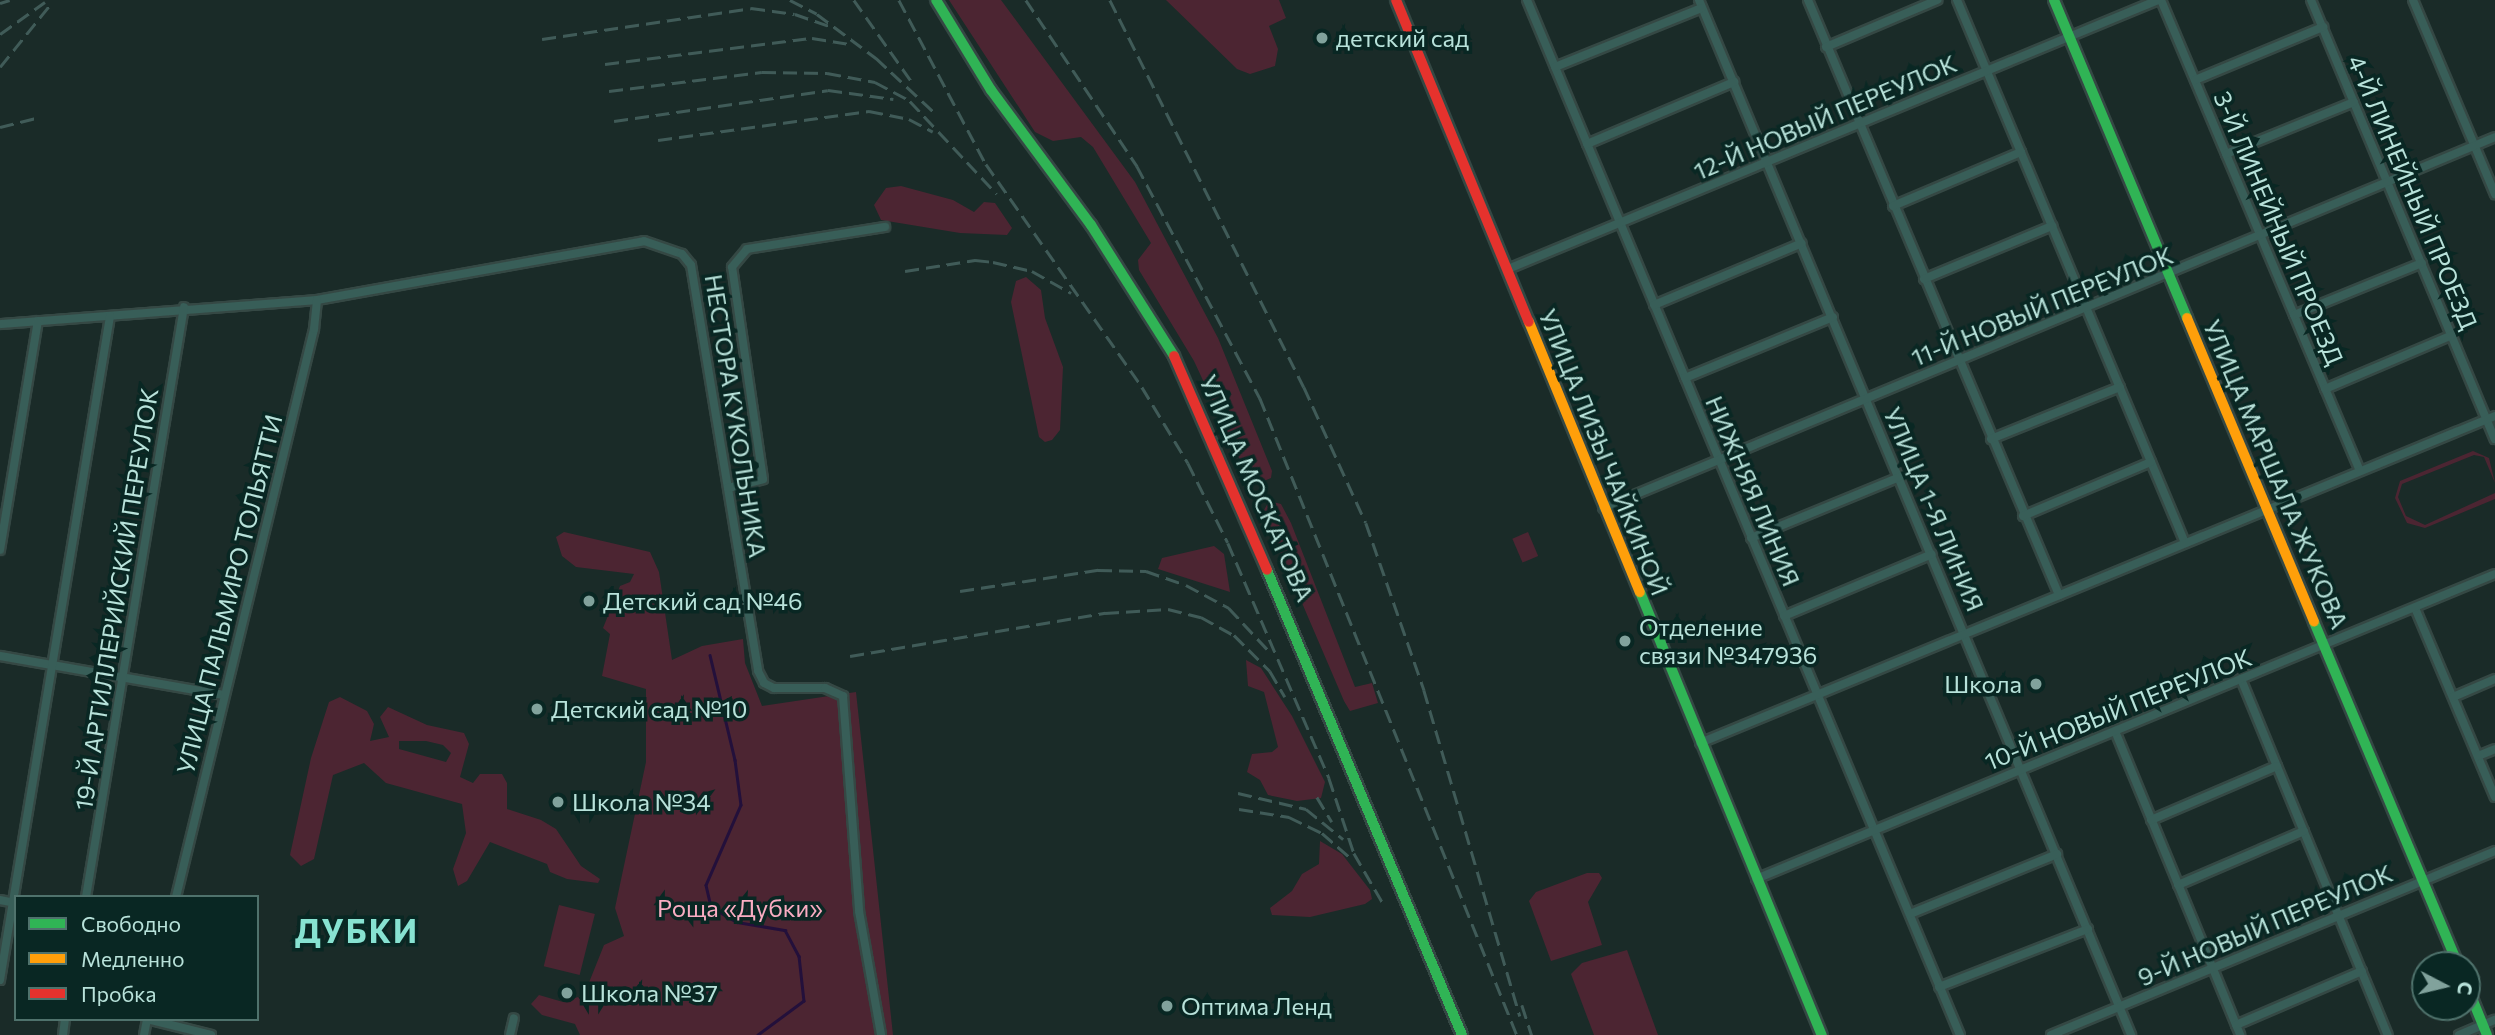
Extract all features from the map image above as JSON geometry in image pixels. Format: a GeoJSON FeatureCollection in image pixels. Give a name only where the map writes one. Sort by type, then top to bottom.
{"type":"FeatureCollection","features":[{"type":"Feature","properties":{"kind":"main road","name":"УЛИЦА МОСКАТОВА"},"geometry":{"type":"LineString","coordinates":[[936,0],[991,90],[1091,225],[1184,373],[1462,1035]]}},
{"type":"Feature","properties":{"kind":"main road","name":"УЛИЦА ЛИЗЫ ЧАЙКИНОЙ"},"geometry":{"type":"LineString","coordinates":[[1396,0],[1822,1035]]}},
{"type":"Feature","properties":{"kind":"main road","name":"УЛИЦА МАРШАЛА ЖУКОВА"},"geometry":{"type":"LineString","coordinates":[[2054,0],[2452,951]]}},
{"type":"Feature","properties":{"kind":"street","name":"НИЖНЯЯ ЛИНИЯ"},"geometry":{"type":"LineString","coordinates":[[1527,0],[1959,1035]]}},
{"type":"Feature","properties":{"kind":"street"},"geometry":{"type":"LineString","coordinates":[[1808,0],[2023,516],[2059,595]]}},
{"type":"Feature","properties":{"kind":"street"},"geometry":{"type":"LineString","coordinates":[[1826,47],[1937,0]]}},
{"type":"Feature","properties":{"kind":"street"},"geometry":{"type":"LineString","coordinates":[[1957,0],[2185,543]]}},
{"type":"Feature","properties":{"kind":"street","name":"12-Й НОВЫЙ ПЕРЕУЛОК"},"geometry":{"type":"LineString","coordinates":[[1508,269],[2160,0]]}},
{"type":"Feature","properties":{"kind":"street","name":"3-Й ЛИНЕЙНЫЙ ПРОЕЗД"},"geometry":{"type":"LineString","coordinates":[[2160,0],[2360,471]]}},
{"type":"Feature","properties":{"kind":"street","name":"4-Й ЛИНЕЙНЫЙ ПРОЕЗД"},"geometry":{"type":"LineString","coordinates":[[2311,0],[2452,335],[2491,417],[2495,439]]}},
{"type":"Feature","properties":{"kind":"street"},"geometry":{"type":"LineString","coordinates":[[2413,0],[2495,194]]}},
{"type":"Feature","properties":{"kind":"street"},"geometry":{"type":"LineString","coordinates":[[1555,67],[1700,4]]}},
{"type":"Feature","properties":{"kind":"street","name":"УЛИЦА 1-Я ЛИНИЯ"},"geometry":{"type":"LineString","coordinates":[[1700,4],[2132,1035]]}},
{"type":"Feature","properties":{"kind":"street"},"geometry":{"type":"LineString","coordinates":[[2195,80],[2323,27]]}},
{"type":"Feature","properties":{"kind":"street"},"geometry":{"type":"LineString","coordinates":[[1587,144],[1734,82]]}},
{"type":"Feature","properties":{"kind":"street"},"geometry":{"type":"LineString","coordinates":[[2226,154],[2354,102]]}},
{"type":"Feature","properties":{"kind":"street","name":"11-Й НОВЫЙ ПЕРЕУЛОК"},"geometry":{"type":"LineString","coordinates":[[1603,508],[2086,307],[2170,275],[2260,234],[2495,137]]}},
{"type":"Feature","properties":{"kind":"street"},"geometry":{"type":"LineString","coordinates":[[1893,206],[2021,152]]}},
{"type":"Feature","properties":{"kind":"street"},"geometry":{"type":"LineString","coordinates":[[1924,279],[2052,226]]}},
{"type":"Feature","properties":{"kind":"street"},"geometry":{"type":"LineString","coordinates":[[728,488],[763,479],[732,267],[747,249],[885,227]]}},
{"type":"Feature","properties":{"kind":"street","name":"НЕСТОРА КУКОЛЬНИКА"},"geometry":{"type":"LineString","coordinates":[[0,324],[110,316],[184,307],[317,300],[644,241],[682,254],[691,265],[758,671],[764,683],[775,688],[835,689],[843,696],[859,911],[881,1035]]}},
{"type":"Feature","properties":{"kind":"street"},"geometry":{"type":"LineString","coordinates":[[1654,305],[1802,243]]}},
{"type":"Feature","properties":{"kind":"street"},"geometry":{"type":"LineString","coordinates":[[2294,315],[2422,263]]}},
{"type":"Feature","properties":{"kind":"street","name":"УЛИЦА ПАЛЬМИРО ТОЛЬЯТТИ"},"geometry":{"type":"LineString","coordinates":[[176,895],[314,329],[317,300]]}},
{"type":"Feature","properties":{"kind":"street","name":"19-Й АРТИЛЛЕРИЙСКИЙ ПЕРЕУЛОК"},"geometry":{"type":"LineString","coordinates":[[86,895],[184,307]]}},
{"type":"Feature","properties":{"kind":"street"},"geometry":{"type":"LineString","coordinates":[[15,895],[110,316]]}},
{"type":"Feature","properties":{"kind":"street"},"geometry":{"type":"LineString","coordinates":[[1685,378],[1833,317]]}},
{"type":"Feature","properties":{"kind":"street"},"geometry":{"type":"LineString","coordinates":[[0,550],[38,321]]}},
{"type":"Feature","properties":{"kind":"street"},"geometry":{"type":"LineString","coordinates":[[2325,389],[2452,335]]}},
{"type":"Feature","properties":{"kind":"street"},"geometry":{"type":"LineString","coordinates":[[1992,439],[2120,387]]}},
{"type":"Feature","properties":{"kind":"street"},"geometry":{"type":"LineString","coordinates":[[1700,743],[2269,511],[2491,417]]}},
{"type":"Feature","properties":{"kind":"street"},"geometry":{"type":"LineString","coordinates":[[2023,516],[2151,462]]}},
{"type":"Feature","properties":{"kind":"street"},"geometry":{"type":"LineString","coordinates":[[1751,538],[1900,477]]}},
{"type":"Feature","properties":{"kind":"street"},"geometry":{"type":"LineString","coordinates":[[1784,616],[1932,554]]}},
{"type":"Feature","properties":{"kind":"street","name":"10-Й НОВЫЙ ПЕРЕУЛОК"},"geometry":{"type":"LineString","coordinates":[[1756,879],[2495,574]]}},
{"type":"Feature","properties":{"kind":"street"},"geometry":{"type":"LineString","coordinates":[[2415,608],[2495,797]]}},
{"type":"Feature","properties":{"kind":"street"},"geometry":{"type":"LineString","coordinates":[[0,656],[223,695]]}},
{"type":"Feature","properties":{"kind":"street"},"geometry":{"type":"LineString","coordinates":[[2241,679],[2388,1035]]}},
{"type":"Feature","properties":{"kind":"street"},"geometry":{"type":"LineString","coordinates":[[2453,697],[2495,679]]}},
{"type":"Feature","properties":{"kind":"street"},"geometry":{"type":"LineString","coordinates":[[2115,731],[2240,1035]]}},
{"type":"Feature","properties":{"kind":"street"},"geometry":{"type":"LineString","coordinates":[[2478,756],[2495,749]]}},
{"type":"Feature","properties":{"kind":"street"},"geometry":{"type":"LineString","coordinates":[[2151,820],[2277,766]]}},
{"type":"Feature","properties":{"kind":"street"},"geometry":{"type":"LineString","coordinates":[[2179,885],[2304,831]]}},
{"type":"Feature","properties":{"kind":"street","name":"9-Й НОВЫЙ ПЕРЕУЛОК"},"geometry":{"type":"LineString","coordinates":[[2056,1034],[2495,851]]}},
{"type":"Feature","properties":{"kind":"street"},"geometry":{"type":"LineString","coordinates":[[1910,914],[2057,854]]}},
{"type":"Feature","properties":{"kind":"street"},"geometry":{"type":"LineString","coordinates":[[0,900],[14,902],[0,980]]}},
{"type":"Feature","properties":{"kind":"street"},"geometry":{"type":"LineString","coordinates":[[1940,987],[2088,929]]}},
{"type":"Feature","properties":{"kind":"street"},"geometry":{"type":"LineString","coordinates":[[2236,1025],[2362,971]]}},
{"type":"Feature","properties":{"kind":"street"},"geometry":{"type":"LineString","coordinates":[[510,1035],[514,1018]]}},
{"type":"Feature","properties":{"kind":"street"},"geometry":{"type":"LineString","coordinates":[[2459,1035],[2485,1030],[2495,1020]]}},
{"type":"Feature","properties":{"kind":"street"},"geometry":{"type":"LineString","coordinates":[[155,1021],[211,1035]]}},
{"type":"Feature","properties":{"kind":"green space"},"geometry":{"type":"Polygon","coordinates":[[[949,0],[1001,0],[1135,182],[1218,338],[1272,471],[1271,478],[1252,486],[1194,361],[1139,270],[1138,260],[1151,243],[1093,147],[1081,137],[1053,141],[1035,132],[949,0]]]}},
{"type":"Feature","properties":{"kind":"green space"},"geometry":{"type":"Polygon","coordinates":[[[1166,0],[1279,0],[1286,18],[1269,26],[1278,49],[1275,66],[1250,74],[1237,69],[1166,0]]]}},
{"type":"Feature","properties":{"kind":"green space"},"geometry":{"type":"Polygon","coordinates":[[[901,186],[953,200],[974,212],[984,202],[995,203],[1012,228],[1007,235],[960,233],[881,220],[874,205],[886,188],[901,186]]]}},
{"type":"Feature","properties":{"kind":"green space"},"geometry":{"type":"Polygon","coordinates":[[[1026,277],[1041,290],[1045,318],[1063,367],[1060,430],[1052,440],[1045,442],[1039,437],[1011,302],[1016,281],[1026,277]]]}},
{"type":"Feature","properties":{"kind":"green space"},"geometry":{"type":"Polygon","coordinates":[[[2473,451],[2489,458],[2495,483],[2484,457],[2474,455],[2402,484],[2398,497],[2406,516],[2425,525],[2495,493],[2495,499],[2425,528],[2407,523],[2395,498],[2400,481],[2473,451]]]}},
{"type":"Feature","properties":{"kind":"green space"},"geometry":{"type":"Polygon","coordinates":[[[1269,501],[1281,504],[1291,523],[1355,687],[1372,683],[1378,703],[1350,711],[1344,701],[1263,512],[1269,501]]]}},
{"type":"Feature","properties":{"kind":"green space","name":"Роща «Дубки»"},"geometry":{"type":"Polygon","coordinates":[[[564,532],[650,552],[659,572],[672,660],[702,646],[743,639],[745,663],[762,706],[856,692],[893,1035],[580,1035],[575,1024],[542,1015],[531,1004],[539,995],[563,1002],[584,995],[604,945],[624,936],[615,908],[646,762],[646,689],[602,676],[610,634],[603,628],[620,586],[630,582],[634,574],[576,567],[562,556],[556,537],[564,532]]]}},
{"type":"Feature","properties":{"kind":"green space"},"geometry":{"type":"Polygon","coordinates":[[[1528,532],[1538,556],[1523,563],[1512,539],[1528,532]]]}},
{"type":"Feature","properties":{"kind":"green space"},"geometry":{"type":"Polygon","coordinates":[[[1214,546],[1224,554],[1230,592],[1158,569],[1162,558],[1214,546]]]}},
{"type":"Feature","properties":{"kind":"green space"},"geometry":{"type":"Polygon","coordinates":[[[1246,660],[1261,668],[1292,716],[1325,782],[1321,798],[1297,801],[1268,795],[1260,780],[1247,772],[1252,754],[1272,752],[1278,747],[1264,692],[1248,686],[1246,660]]]}},
{"type":"Feature","properties":{"kind":"green space"},"geometry":{"type":"Polygon","coordinates":[[[340,697],[367,711],[374,724],[370,741],[389,737],[380,717],[388,707],[427,725],[464,733],[469,744],[460,777],[473,783],[480,774],[502,774],[507,783],[507,809],[541,820],[556,829],[581,866],[600,879],[598,883],[567,879],[550,872],[547,864],[490,842],[467,881],[458,886],[453,869],[466,833],[462,804],[386,783],[364,763],[333,775],[314,859],[301,866],[290,855],[311,758],[329,702],[340,697]],[[399,741],[399,749],[446,762],[451,753],[443,745],[426,741],[399,741]]]}},
{"type":"Feature","properties":{"kind":"green space"},"geometry":{"type":"Polygon","coordinates":[[[1320,841],[1342,854],[1370,890],[1372,899],[1365,904],[1310,917],[1272,915],[1270,908],[1292,891],[1302,874],[1319,864],[1320,841]]]}},
{"type":"Feature","properties":{"kind":"green space"},"geometry":{"type":"Polygon","coordinates":[[[1587,873],[1599,873],[1602,878],[1588,902],[1602,945],[1551,961],[1529,901],[1536,892],[1587,873]]]}},
{"type":"Feature","properties":{"kind":"green space"},"geometry":{"type":"Polygon","coordinates":[[[559,905],[595,914],[580,975],[544,966],[559,905]]]}},
{"type":"Feature","properties":{"kind":"green space"},"geometry":{"type":"Polygon","coordinates":[[[1627,950],[1658,1035],[1594,1035],[1571,974],[1582,963],[1627,950]]]}},
{"type":"Feature","properties":{"kind":"waterway"},"geometry":{"type":"LineString","coordinates":[[710,655],[735,760],[741,805],[706,885],[711,907],[737,922],[785,930],[799,956],[804,1001],[758,1035]]}},
{"type":"Feature","properties":{"kind":"railway"},"geometry":{"type":"LineString","coordinates":[[0,3],[10,0]]}},
{"type":"Feature","properties":{"kind":"railway"},"geometry":{"type":"LineString","coordinates":[[790,0],[817,14],[876,58],[936,114]]}},
{"type":"Feature","properties":{"kind":"railway"},"geometry":{"type":"LineString","coordinates":[[854,0],[912,82]]}},
{"type":"Feature","properties":{"kind":"railway"},"geometry":{"type":"LineString","coordinates":[[899,0],[986,164],[1142,387],[1188,463],[1228,543],[1329,778],[1354,853],[1384,905]]}},
{"type":"Feature","properties":{"kind":"railway"},"geometry":{"type":"LineString","coordinates":[[1026,0],[1137,166],[1260,398],[1517,1035]]}},
{"type":"Feature","properties":{"kind":"railway"},"geometry":{"type":"LineString","coordinates":[[1110,0],[1304,387],[1366,523],[1424,690],[1520,1016]]}},
{"type":"Feature","properties":{"kind":"railway"},"geometry":{"type":"LineString","coordinates":[[0,34],[45,2]]}},
{"type":"Feature","properties":{"kind":"railway"},"geometry":{"type":"LineString","coordinates":[[0,67],[49,6]]}},
{"type":"Feature","properties":{"kind":"railway"},"geometry":{"type":"LineString","coordinates":[[542,39],[751,8],[795,14],[835,28]]}},
{"type":"Feature","properties":{"kind":"railway"},"geometry":{"type":"LineString","coordinates":[[605,64],[812,38],[850,44]]}},
{"type":"Feature","properties":{"kind":"railway"},"geometry":{"type":"LineString","coordinates":[[609,91],[762,72],[827,73],[875,82],[910,101],[997,194]]}},
{"type":"Feature","properties":{"kind":"railway"},"geometry":{"type":"LineString","coordinates":[[614,121],[828,90],[893,99]]}},
{"type":"Feature","properties":{"kind":"railway"},"geometry":{"type":"LineString","coordinates":[[658,140],[869,111],[909,119],[933,132]]}},
{"type":"Feature","properties":{"kind":"railway"},"geometry":{"type":"LineString","coordinates":[[0,127],[36,118]]}},
{"type":"Feature","properties":{"kind":"railway"},"geometry":{"type":"LineString","coordinates":[[905,271],[975,260],[993,262],[1032,271],[1071,293]]}},
{"type":"Feature","properties":{"kind":"railway"},"geometry":{"type":"LineString","coordinates":[[960,591],[1098,570],[1146,571],[1186,585],[1229,608],[1269,651]]}},
{"type":"Feature","properties":{"kind":"railway"},"geometry":{"type":"LineString","coordinates":[[850,656],[1105,613],[1168,609],[1201,617],[1234,635],[1270,671],[1285,697]]}},
{"type":"Feature","properties":{"kind":"railway"},"geometry":{"type":"LineString","coordinates":[[1238,793],[1306,809],[1343,839]]}},
{"type":"Feature","properties":{"kind":"railway"},"geometry":{"type":"LineString","coordinates":[[1317,797],[1332,822]]}},
{"type":"Feature","properties":{"kind":"railway"},"geometry":{"type":"LineString","coordinates":[[1239,809],[1289,817],[1322,833],[1353,860]]}},
{"type":"Feature","properties":{"kind":"railway"},"geometry":{"type":"LineString","coordinates":[[1522,1005],[1532,1035]]}},
{"type":"Feature","properties":{"kind":"traffic: fast"},"geometry":{"type":"LineString","coordinates":[[936,0],[991,90],[1091,225],[1174,356]]}},
{"type":"Feature","properties":{"kind":"traffic: fast"},"geometry":{"type":"LineString","coordinates":[[2054,0],[2187,318]]}},
{"type":"Feature","properties":{"kind":"traffic: fast"},"geometry":{"type":"LineString","coordinates":[[1267,570],[1462,1035]]}},
{"type":"Feature","properties":{"kind":"traffic: fast"},"geometry":{"type":"LineString","coordinates":[[1640,592],[1822,1035]]}},
{"type":"Feature","properties":{"kind":"traffic: fast"},"geometry":{"type":"LineString","coordinates":[[2314,622],[2452,951]]}},
{"type":"Feature","properties":{"kind":"traffic: fast"},"geometry":{"type":"LineString","coordinates":[[2481,1020],[2487,1035]]}},
{"type":"Feature","properties":{"kind":"traffic: slow"},"geometry":{"type":"LineString","coordinates":[[2187,318],[2314,622]]}},
{"type":"Feature","properties":{"kind":"traffic: slow"},"geometry":{"type":"LineString","coordinates":[[1529,322],[1640,592]]}},
{"type":"Feature","properties":{"kind":"traffic: jam"},"geometry":{"type":"LineString","coordinates":[[1396,0],[1529,322]]}},
{"type":"Feature","properties":{"kind":"traffic: jam"},"geometry":{"type":"LineString","coordinates":[[1174,356],[1267,570]]}},
{"type":"Feature","properties":{"kind":"place","name":"детский сад"},"geometry":{"type":"Point","coordinates":[1322,38]}},
{"type":"Feature","properties":{"kind":"place","name":"Детский сад №46"},"geometry":{"type":"Point","coordinates":[589,601]}},
{"type":"Feature","properties":{"kind":"place","name":"Отделение связи №347936"},"geometry":{"type":"Point","coordinates":[1625,641]}},
{"type":"Feature","properties":{"kind":"place","name":"Школа"},"geometry":{"type":"Point","coordinates":[2036,684]}},
{"type":"Feature","properties":{"kind":"place","name":"Детский сад №10"},"geometry":{"type":"Point","coordinates":[537,709]}},
{"type":"Feature","properties":{"kind":"place","name":"Школа №34"},"geometry":{"type":"Point","coordinates":[558,802]}},
{"type":"Feature","properties":{"kind":"place","name":"Школа №37"},"geometry":{"type":"Point","coordinates":[567,993]}},
{"type":"Feature","properties":{"kind":"place","name":"Оптима Ленд"},"geometry":{"type":"Point","coordinates":[1167,1006]}},
{"type":"Feature","properties":{"kind":"district","name":"ДУБКИ"},"geometry":{"type":"Point","coordinates":[357,930]}}]}
